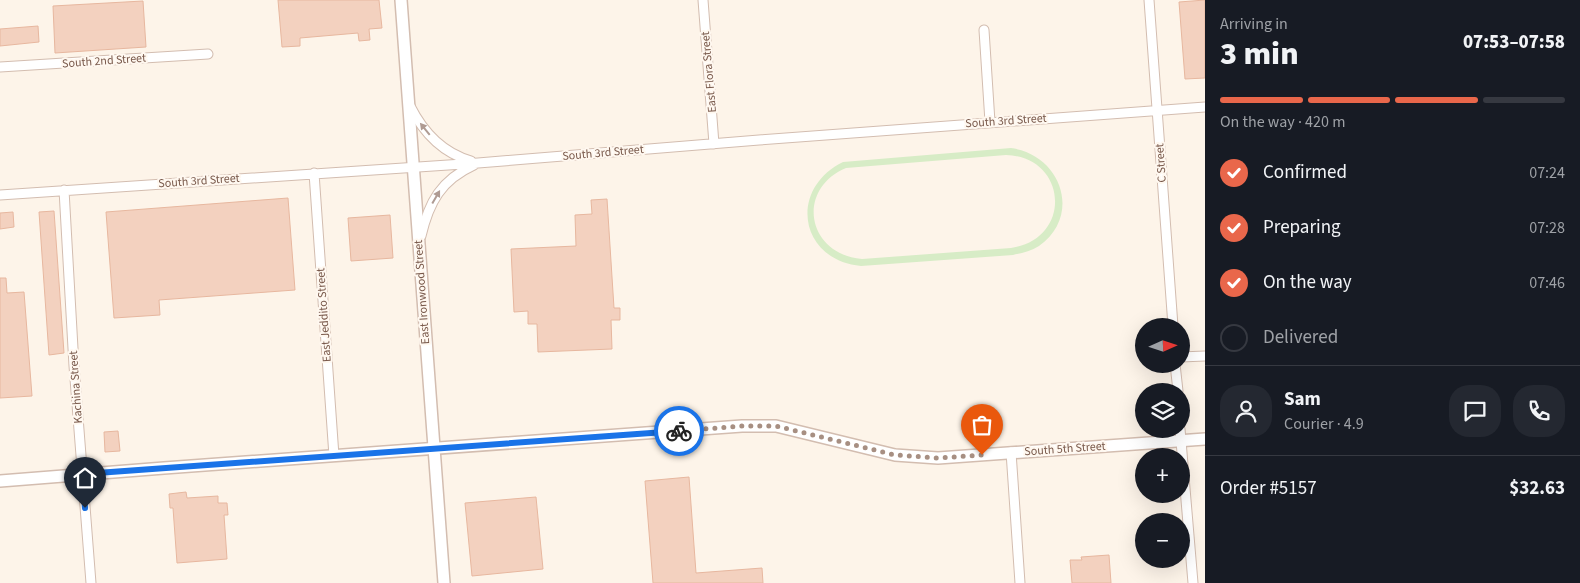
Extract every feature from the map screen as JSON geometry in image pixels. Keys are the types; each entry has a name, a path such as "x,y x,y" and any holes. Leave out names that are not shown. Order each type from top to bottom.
{"street":[{"name":"East Ironwood Street","path":"401,0 444,583"},
{"name":"East Flora Street","path":"703,0 714,144"},
{"name":"C Street","path":"1149,0 1172,318"},
{"path":"984,30 990,122"},
{"name":"South 2nd Street","path":"0,67 208,54"},
{"path":"409,103 424,130 442,146 461,158 478,163"},
{"name":"South 3rd Street","path":"0,195 478,163 990,122 1205,107"},
{"path":"419,242 430,207 442,187 457,174 478,163"},
{"name":"East Jeddito Street","path":"314,173 334,456"},
{"name":"Kachina Street","path":"64,190 91,583"},
{"path":"1190,357 1205,356"},
{"name":"South 5th Street","path":"0,481 742,426 776,426 895,455 938,458 1205,439"},
{"path":"1181,438 1193,583"},
{"path":"1011,452 1020,583"}],"green space":[{"path":"1011,148 1029,153 1043,162 1054,174 1060,188 1062,204 1060,219 1052,233 1039,246 1030,251 1013,255 861,266 840,261 824,251 814,238 808,222 808,205 814,189 825,174 843,162","holes":["1006,155 1027,159 1042,169 1051,183 1055,199 1053,215 1045,230 1031,242 1011,248 862,259 843,255 829,246 819,234 814,220 814,205 820,190 830,178 846,168"]}],"building":[{"path":"278,0 379,0 382,28 369,29 370,40 359,41 358,33 300,38 300,46 282,47"},
{"path":"1205,0 1205,78 1185,79 1179,2"},
{"path":"143,1 146,47 55,53 53,6"},
{"path":"38,26 39,42 0,46 0,29"},
{"path":"288,198 295,290 159,300 160,315 114,318 106,212"},
{"path":"607,199 614,308 620,308 620,320 611,320 612,349 538,352 537,324 528,324 528,311 514,312 511,249 576,246 575,215 592,214 591,200"},
{"path":"54,211 64,353 49,355 39,212"},
{"path":"13,212 14,227 0,229 0,213"},
{"path":"390,215 393,258 351,261 348,218"},
{"path":"0,278 6,278 7,293 24,292 32,396 0,398"},
{"path":"118,431 120,451 105,452 104,432"},
{"path":"689,477 696,573 762,568 763,583 653,583 645,481"},
{"path":"186,492 187,498 218,496 218,503 227,503 228,515 224,515 227,559 177,563 173,508 170,508 169,494"},
{"path":"536,497 543,569 472,576 465,503"},
{"path":"1109,555 1111,583 1072,583 1070,560 1082,560 1081,557"}],"way so far":[{"path":"679,431 742,426 776,426 895,455 938,458 982,455"}],"route":[{"path":"85,508 83,474 679,431"}]}
